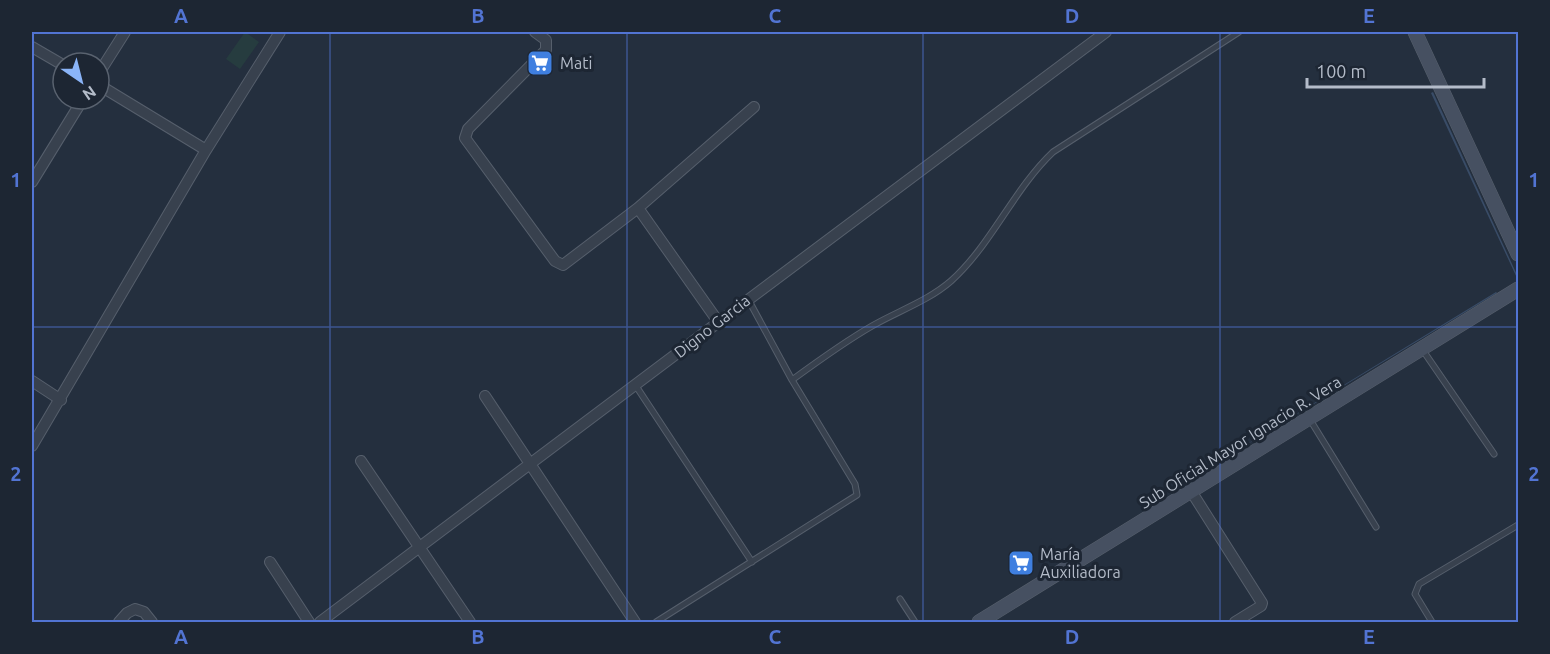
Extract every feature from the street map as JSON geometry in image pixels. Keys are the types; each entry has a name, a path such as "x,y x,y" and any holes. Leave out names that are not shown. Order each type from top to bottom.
{"street":[{"path":"111,53 124,32"},
{"path":"32,446 206,150 280,32"},
{"path":"535,32 546,40 546,50 468,129 465,138 555,261 562,265 638,208 754,107"},
{"name":"Digno Garcia","path":"320,622 636,386 717,320 1106,32"},
{"path":"1415,32 1518,254"},
{"path":"32,47 51,58"},
{"path":"111,92 206,150"},
{"path":"32,182 76,111"},
{"path":"638,208 717,320"},
{"name":"Sub Oficial Mayor Ignacio R. Vera","path":"979,622 1518,289"},
{"path":"32,381 60,400"},
{"path":"485,396 635,622"},
{"path":"361,460 470,622"},
{"path":"1191,491 1262,603 1261,606 1235,622"},
{"path":"270,562 309,622"},
{"path":"119,622 135,609 144,612 152,622"}],"lane":[{"path":"792,380 852,338 926,299 949,282 969,262 1035,169 1053,152 1239,32"},
{"path":"656,622 854,498 858,492 747,298"},
{"path":"1422,348 1494,454"},
{"path":"636,386 752,562"},
{"path":"1309,418 1376,527"},
{"path":"1432,622 1415,594 1419,584 1518,525"},
{"path":"900,599 915,622"}],"green space":[{"path":"245,32 259,42 240,69 226,59"}],"water":[{"path":"1433,92 1518,277 1517,278 1431,93"},
{"path":"1496,292 1497,293 1185,482"}],"place":[{"name":"Mati","path":"540,63"},
{"name":"María Auxiliadora","path":"1021,563"}]}
